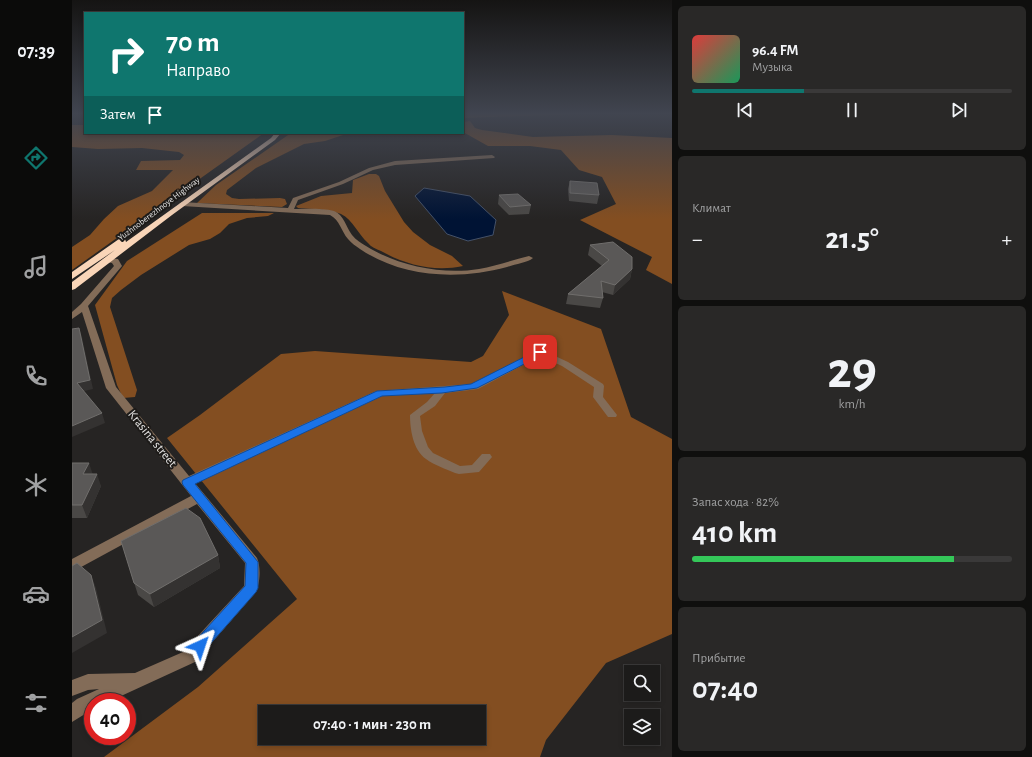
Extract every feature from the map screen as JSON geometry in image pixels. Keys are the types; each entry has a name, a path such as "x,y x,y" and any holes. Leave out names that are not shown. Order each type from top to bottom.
{"highway":[{"name":"Yuzhnoberezhnoye Highway","path":"72,276 104,258 182,204 252,148"},
{"name":"Yuzhnoberezhnoye Highway","path":"72,287 104,258 231,165 258,148"}],"street":[{"path":"290,210 295,199 386,165 395,163 492,158"},
{"path":"182,204 332,213 338,216 352,241 395,263 442,272 460,273 529,258"},
{"path":"72,316 84,306 118,266 115,261 104,258"},
{"name":"Krasina street","path":"72,714 83,705 189,657 251,588 252,562 111,388 84,306"},
{"path":"187,482 380,393 443,390 474,386 540,352 565,364 599,386 598,397 612,415"},
{"path":"442,390 431,404 415,415 416,431 423,448 429,456 459,470 475,469 486,457"},
{"path":"72,566 199,497"},
{"path":"72,688 88,682 139,680"}],"shaded area":[{"path":"89,148 128,148 98,149"},
{"path":"145,148 243,148 72,270 72,247 90,235 118,206 152,191 173,170 136,170 141,161 180,160 184,155 179,152"},
{"path":"269,148 295,148 256,168 227,190 226,194 232,198 239,199 285,199 287,204 282,207 197,203 216,185"},
{"path":"548,148 672,148 672,284 646,270 652,257 580,220 616,204 602,177 579,170 561,150"},
{"path":"369,174 376,174 379,176 385,191 404,222 413,232 430,245 452,256 463,266 452,268 431,268 400,260 371,246 352,223 341,214 325,210 298,208 296,206 321,196 352,193 353,180"},
{"path":"202,213 274,213 268,216 247,218 229,224 220,233 210,239 189,245 141,275 112,298 110,307 137,390 135,397 123,398 117,385 95,305 127,261"},
{"path":"502,291 601,329 631,417 672,439 672,634 606,663 546,740 540,757 104,757 120,745 136,745 136,733 198,687 297,599 167,438 281,354 315,351 471,362 483,356 509,315"}],"water":[{"path":"424,188 470,196 496,220 493,235 468,241 447,234 415,196"}],"building":[{"path":"570,181 597,183 599,195 570,193"},
{"path":"518,194 531,205 510,207 499,195"},
{"path":"613,242 632,257 632,269 615,285 601,281 603,298 568,294 609,260 590,245"},
{"path":"79,328 90,380 77,383 102,413 72,426 72,329"},
{"path":"72,463 89,463 83,474 97,474 82,505 72,505"},
{"path":"186,508 200,518 218,555 150,594 134,583 121,541"},
{"path":"77,563 91,575 102,620 72,637 72,566"}],"route":[{"path":"200,646 251,588 252,562 187,482 380,393 443,390 474,386 540,352"}]}
